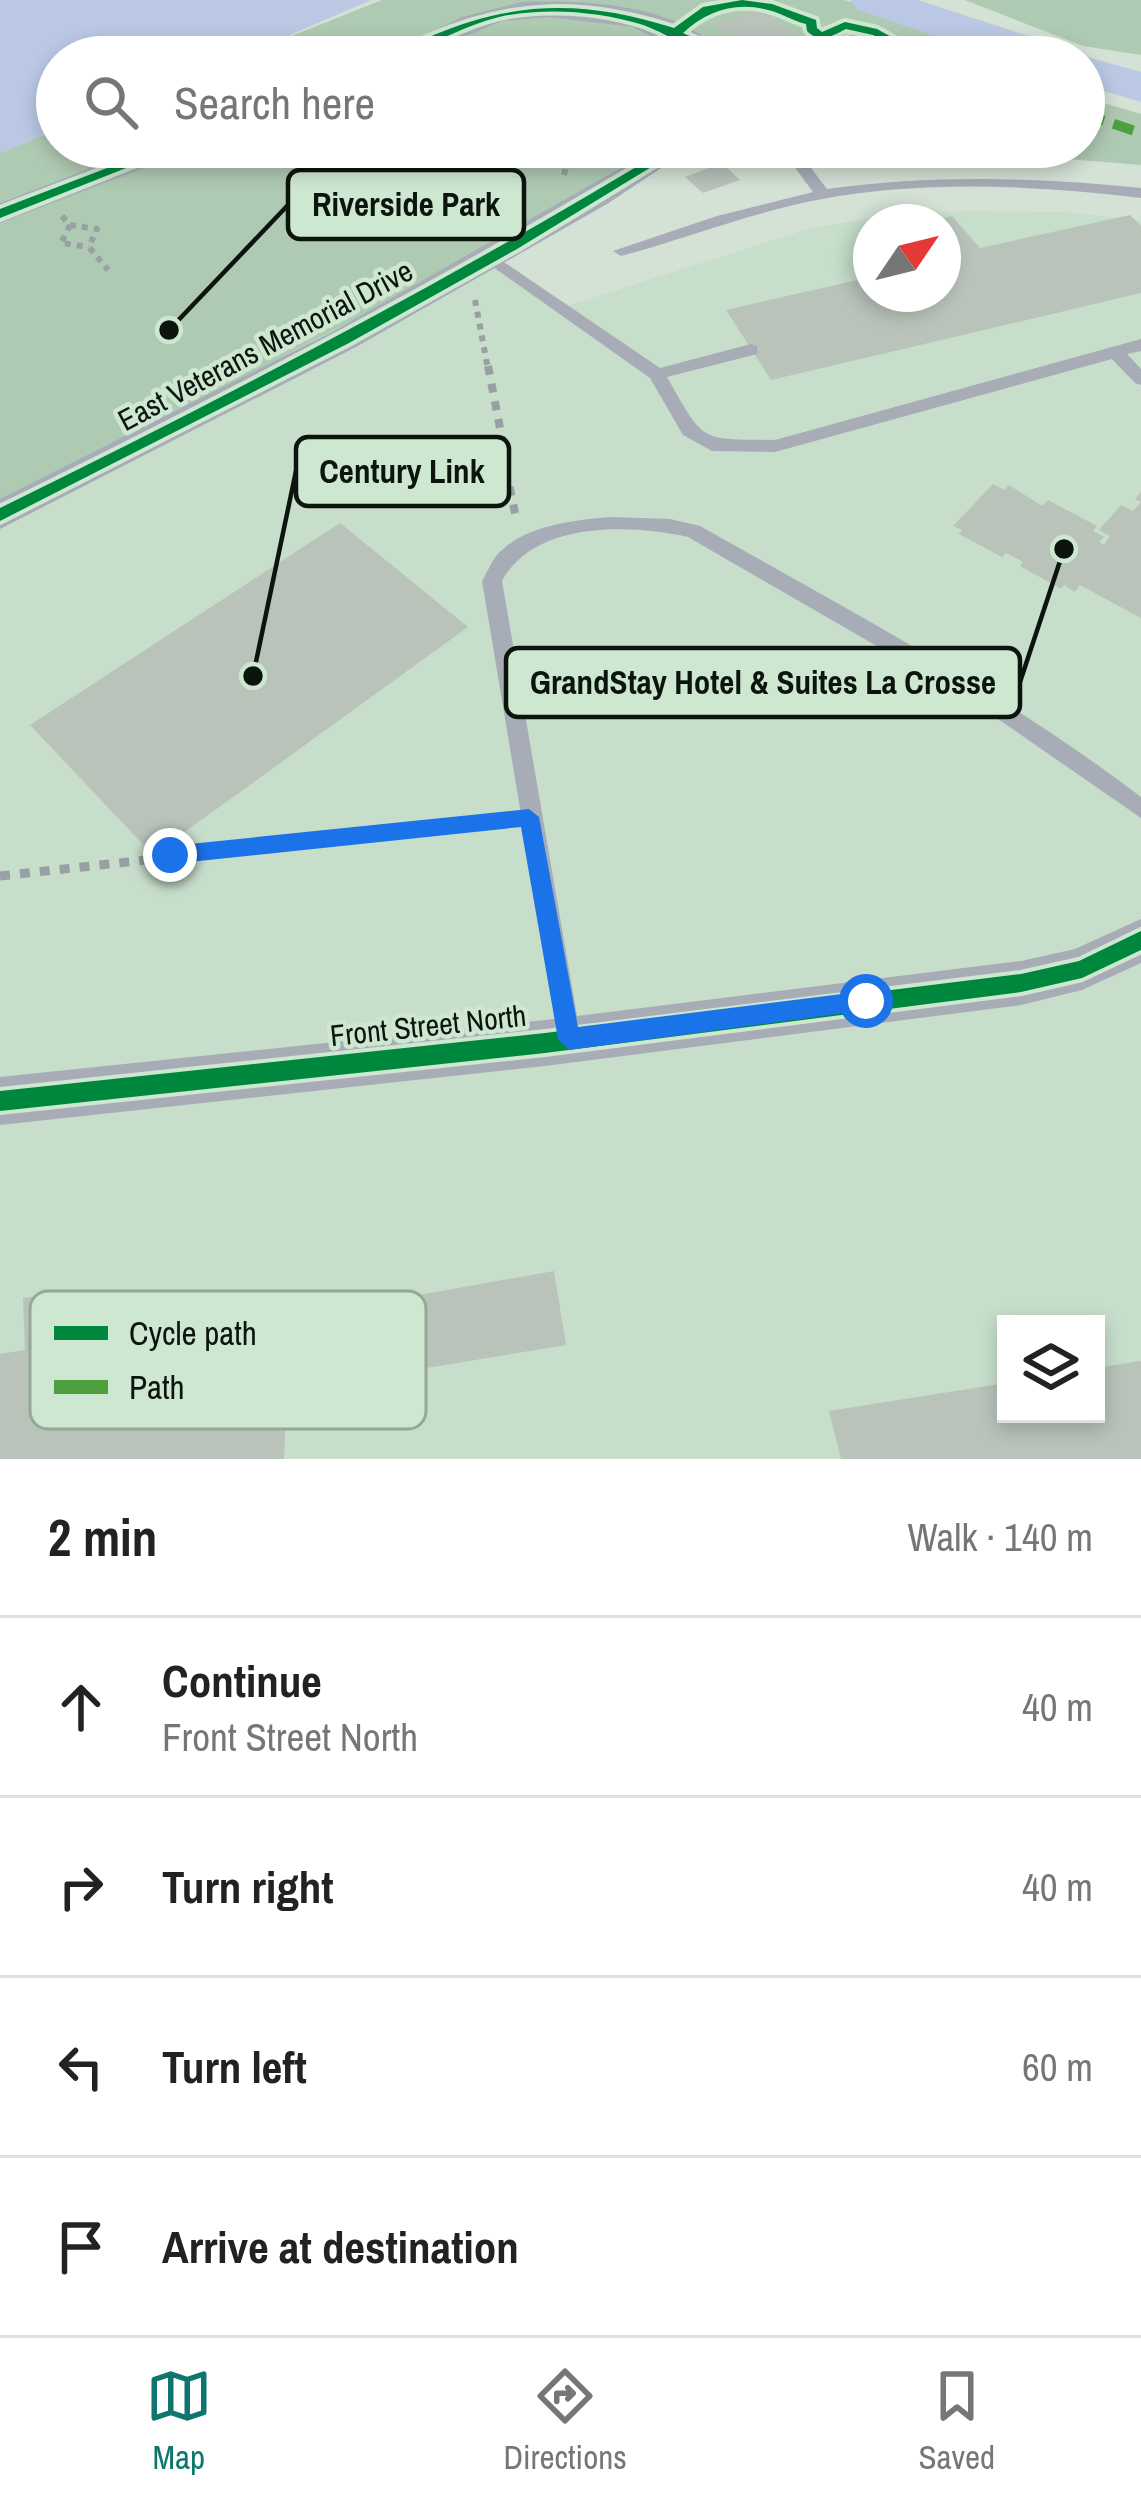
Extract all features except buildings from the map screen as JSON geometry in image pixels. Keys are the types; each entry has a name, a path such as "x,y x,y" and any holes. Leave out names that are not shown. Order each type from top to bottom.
{"street":[{"path":"443,36 483,19 528,9 581,11 682,26 691,36"},
{"path":"0,214 119,168"},
{"name":"East Veterans Memorial Drive","path":"0,514 208,412 492,259 643,168"},
{"name":"Front Street North","path":"0,1101 569,1039 1021,983 1082,969 1141,940"}],"lane":[{"path":"804,168 824,195"},
{"path":"621,251 824,195 870,188 968,185 1141,193"},
{"path":"492,259 657,374 689,431 712,445 742,449 775,446 1141,345"},
{"path":"657,374 751,350"},
{"path":"1115,352 1141,380"},
{"path":"569,1039 492,581 497,561 536,537 590,526 638,524 692,531 998,706 1087,765 1141,809"}],"path":[{"path":"711,0 716,7 725,1 776,8 786,16 812,22 817,35 828,35 845,25 880,36"},
{"path":"554,192 568,168"},
{"path":"61,215 70,225 97,229 89,247"},
{"path":"70,225 61,243 89,247 108,270"},
{"path":"471,295 478,303 504,449 500,468 509,484 516,518"},
{"path":"0,876 529,817"}],"shaded area":[{"path":"382,0 844,0 911,20 945,36 864,36 857,31 842,36 292,36"},
{"path":"965,0 1141,0 1141,55 1105,49 1105,36 1057,36"},
{"path":"1105,103 1141,114 1141,165 1105,162"},
{"path":"36,138 36,168 620,168 422,285 0,502 0,153"},
{"path":"961,211 1064,212 1141,220 1141,1459 0,1459 0,515 492,259 564,307 811,228 853,221 853,312 961,312"}],"water":[{"path":"0,0 371,0 288,36 36,36 36,138 0,153"}],"waterway":[{"path":"873,0 981,36"},
{"path":"1105,76 1141,87"}],"marked path":[{"path":"1105,121 1141,133"}],"cycle path":[{"path":"677,32 707,10 755,4 812,22 811,29 820,35 845,25 884,36"},
{"path":"440,36 498,14 549,9 640,20 680,36"},
{"path":"0,214 119,168"},
{"path":"0,515 344,340 644,168"},
{"path":"0,1101 545,1043 1021,983 1082,969 1141,940"}],"place":[{"name":"Riverside Park","path":"169,330"},
{"name":"GrandStay Hotel & Suites La Crosse","path":"1064,549"},
{"name":"Century Link","path":"253,676"}],"route":[{"path":"170,855 529,817 569,1039 866,1001"}]}
